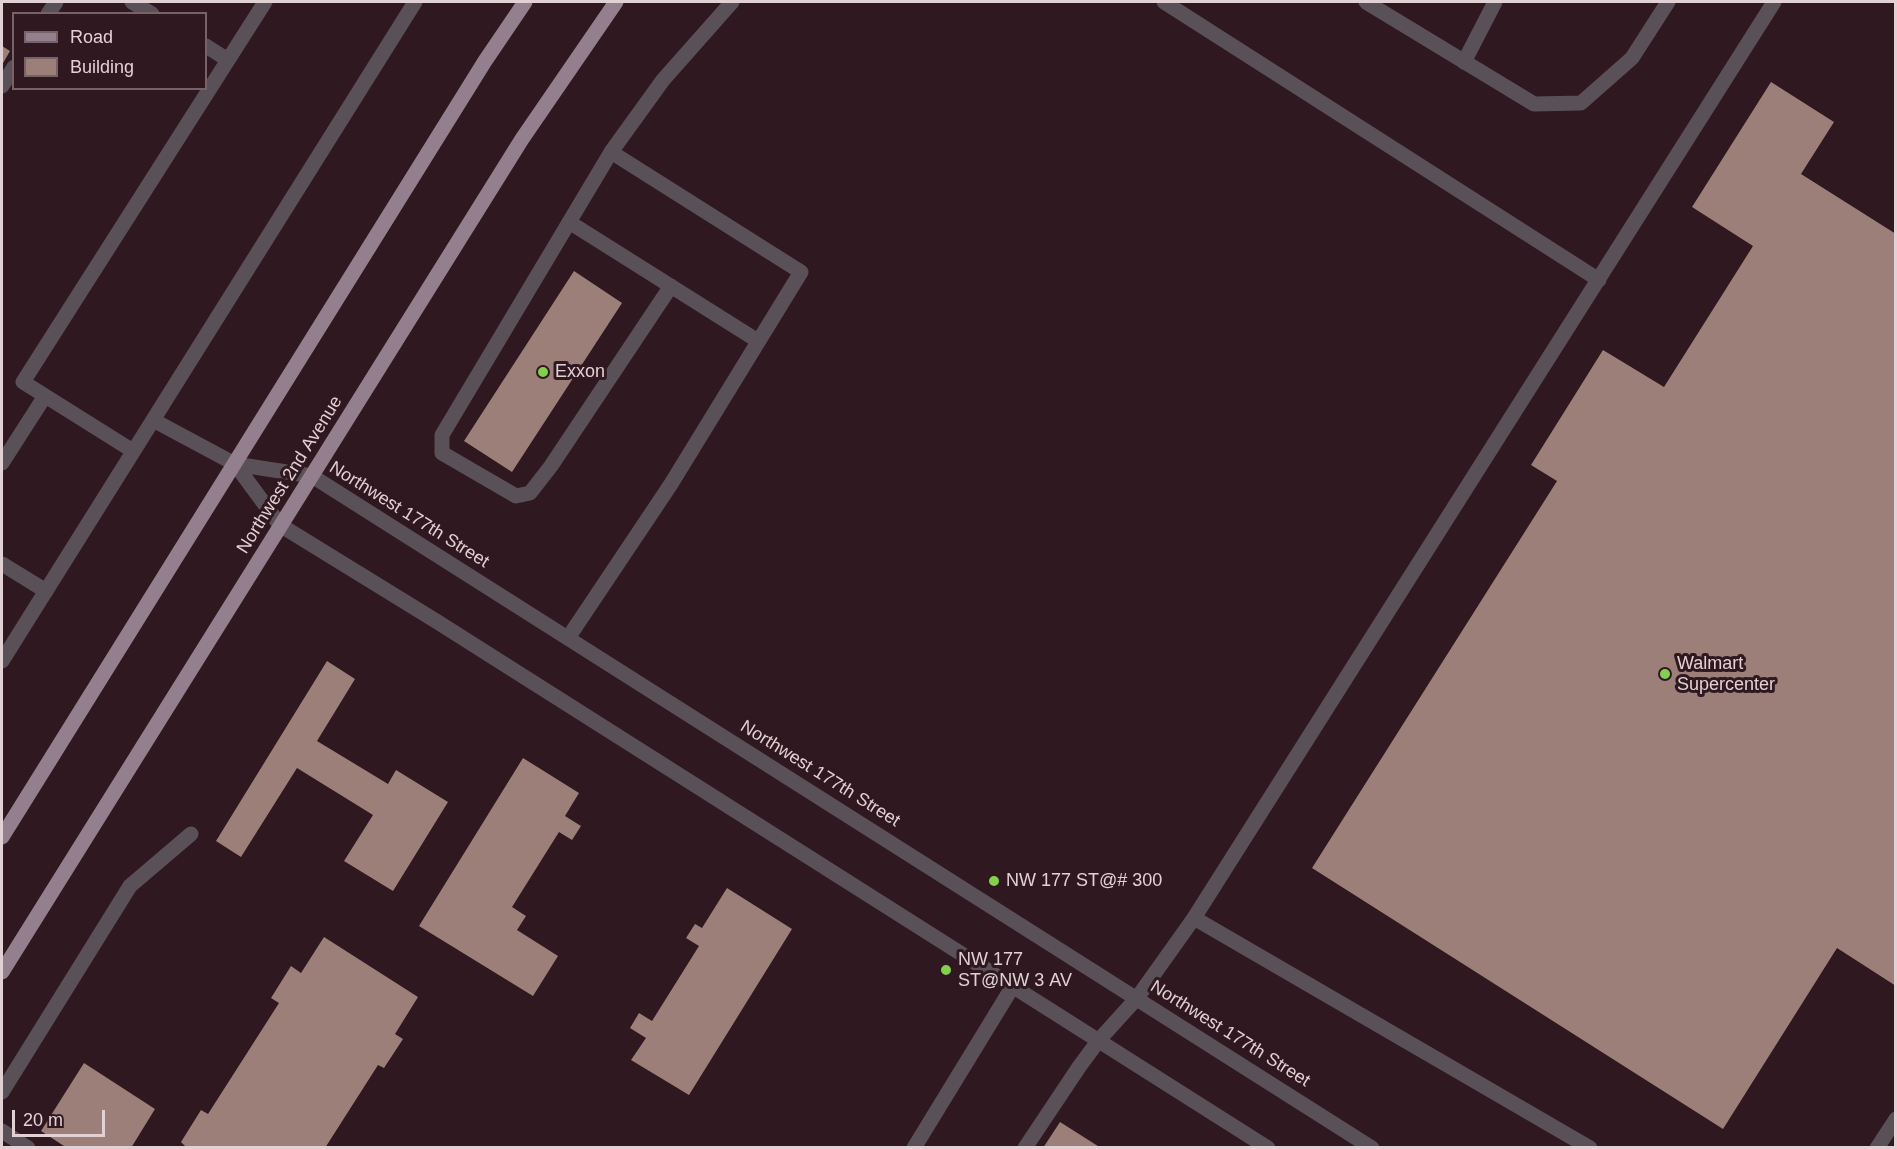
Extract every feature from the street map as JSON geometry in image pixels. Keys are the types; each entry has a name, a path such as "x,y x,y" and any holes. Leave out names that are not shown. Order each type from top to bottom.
{"main road":[{"path":"2,837 485,61 525,2"},
{"name":"Northwest 2nd Avenue","path":"2,972 522,138 561,78 616,2"}],"street":[{"path":"132,2 149,12"},
{"path":"133,451 22,382 265,2"},
{"path":"2,661 415,2"},
{"path":"671,286 551,466 530,493 516,496 442,453 442,435 611,152 663,80 732,2"},
{"path":"1164,2 1599,279"},
{"path":"1366,2 1534,104 1581,103 1632,58 1668,2"},
{"path":"1464,62 1495,2"},
{"path":"1025,1148 1053,1103 1099,1040 1137,998 1194,918 1774,2"},
{"path":"207,47 228,60"},
{"path":"2,86 12,71"},
{"path":"568,638 671,484 801,272 611,152"},
{"path":"568,222 758,341"},
{"path":"2,463 45,396"},
{"name":"Northwest 177th Street","path":"153,420 235,464 312,476 1372,1148"},
{"name":"Northwest 177th Street","path":"235,464 280,525 446,627 1268,1148"},
{"path":"2,564 46,591"},
{"path":"2,1092 130,886 191,834"},
{"path":"1194,918 1590,1148"},
{"path":"914,1148 1013,986"},
{"path":"1877,1148 1896,1119"},
{"path":"2,1131 28,1148"}],"building":[{"path":"2,46 10,51 2,65"},
{"name":"Walmart Supercenter","path":"1771,82 1834,122 1801,174 1896,234 1896,986 1837,948 1723,1129 1312,868 1557,481 1531,465 1603,350 1664,387 1753,246 1692,207"},
{"name":"Exxon","path":"574,271 622,303 512,472 464,441"},
{"path":"327,661 355,679 317,741 388,784 396,770 448,802 393,891 344,861 373,815 297,768 241,857 216,841"},
{"path":"523,758 579,793 565,816 581,826 572,840 559,832 512,907 526,916 517,930 558,956 533,996 419,926"},
{"path":"727,888 792,929 689,1095 631,1060 646,1038 630,1028 639,1013 652,1021 699,946 686,938 695,924 702,928"},
{"path":"324,937 418,997 395,1034 403,1039 384,1068 378,1065 325,1148 187,1148 181,1142 201,1110 208,1114 279,1003 271,998 291,966 301,973"},
{"path":"84,1063 155,1109 131,1148 67,1148 41,1131"},
{"path":"1060,1122 1101,1148 1043,1148"}],"place":[{"name":"Exxon","path":"543,372"},
{"name":"Walmart Supercenter","path":"1665,674"},
{"name":"NW 177 ST@# 300","path":"994,881"},
{"name":"NW 177 ST@NW 3 AV","path":"946,970"}]}
